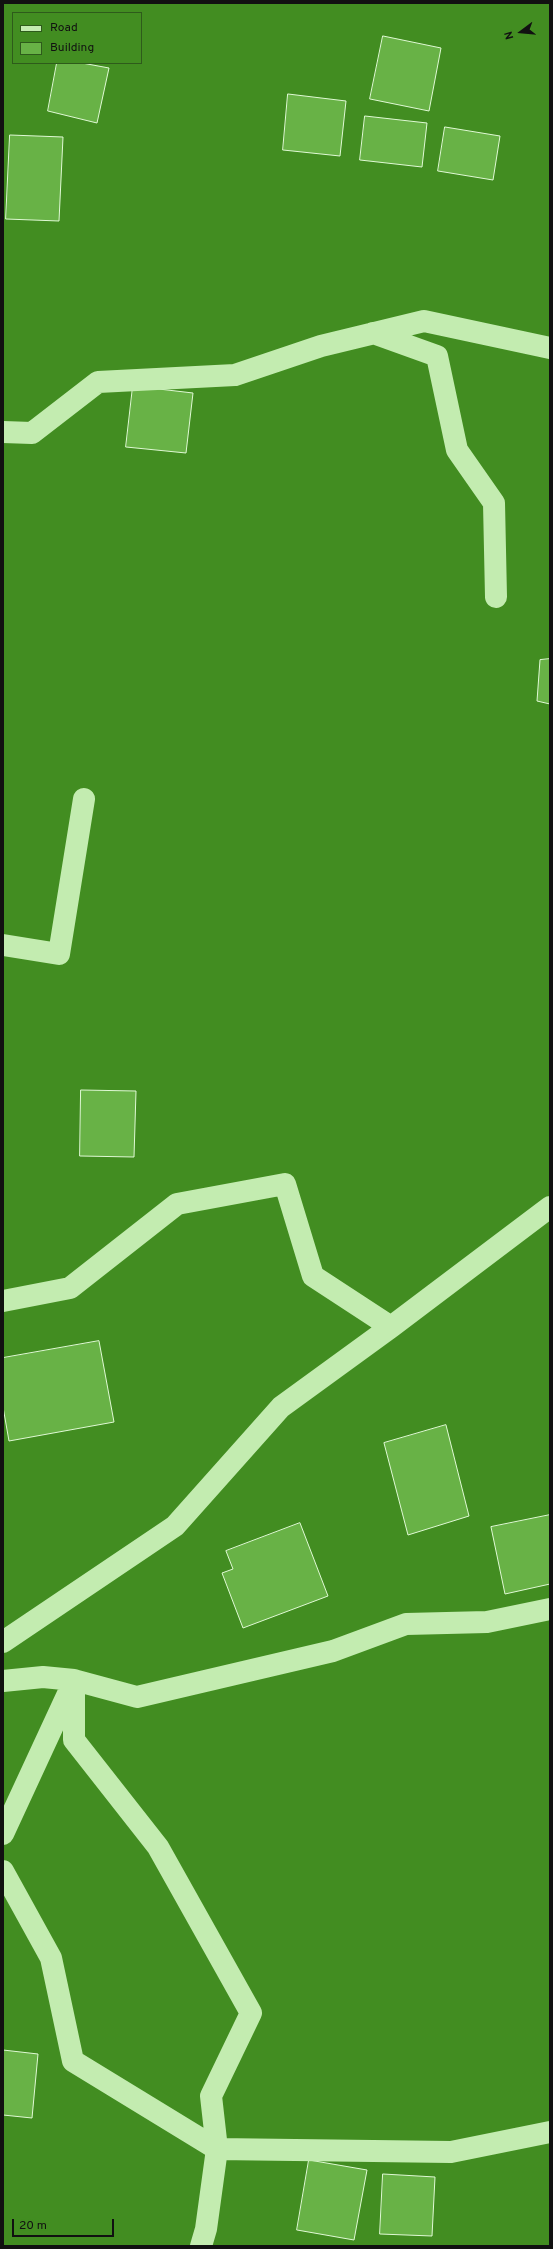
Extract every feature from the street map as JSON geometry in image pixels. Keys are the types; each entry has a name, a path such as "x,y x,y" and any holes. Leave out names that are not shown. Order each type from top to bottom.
{"street":[{"path":"3,432 32,433 98,382 235,375 321,346 424,321 550,348"},
{"path":"373,333 437,356 457,450 494,502 496,597"},
{"path":"3,945 59,954 84,799"},
{"path":"3,1301 70,1288 177,1204 285,1184 313,1276 391,1327"},
{"path":"3,1642 175,1526 281,1407 391,1327 550,1207"},
{"path":"3,1681 43,1677 74,1680 137,1697 333,1651 406,1624 487,1622 550,1609"},
{"path":"3,1834 74,1680"},
{"path":"74,1680 74,1740 158,1847 251,2013 211,2096 217,2149 206,2229 201,2246"},
{"path":"3,1871 51,1958 73,2061 217,2149 451,2152 550,2132"}],"building":[{"path":"383,36 441,48 429,111 370,99"},
{"path":"57,64 87,64 109,68 97,123 48,111"},
{"path":"288,94 346,101 340,156 283,150"},
{"path":"365,116 427,123 422,167 360,160"},
{"path":"445,127 500,136 493,180 438,171"},
{"path":"10,135 63,137 59,221 6,219"},
{"path":"133,386 193,393 186,453 126,447"},
{"path":"550,659 550,704 537,701 540,660"},
{"path":"81,1090 136,1091 134,1157 80,1156"},
{"path":"99,1341 114,1422 9,1441 3,1407 3,1358"},
{"path":"446,1425 469,1516 408,1535 384,1443"},
{"path":"550,1515 550,1584 505,1594 491,1527"},
{"path":"300,1523 328,1596 243,1628 222,1573 233,1569 226,1551"},
{"path":"3,2050 38,2054 32,2118 3,2115"},
{"path":"309,2160 367,2170 354,2240 297,2230"},
{"path":"383,2174 435,2177 432,2236 380,2234"}]}
